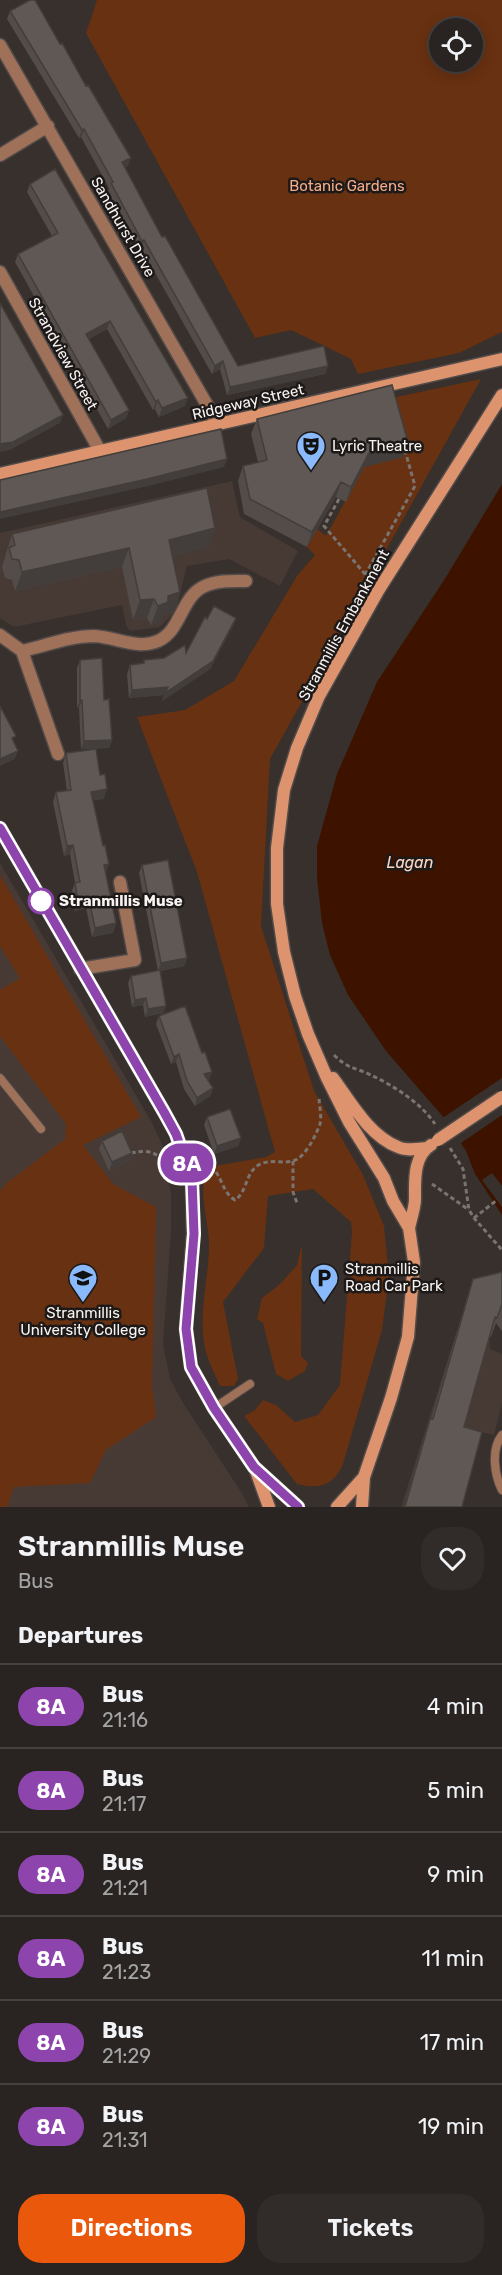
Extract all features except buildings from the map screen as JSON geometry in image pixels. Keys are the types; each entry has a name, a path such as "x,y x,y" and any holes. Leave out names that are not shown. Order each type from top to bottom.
{"street":[{"name":"Sandhurst Drive","path":"0,45 218,424"},
{"path":"0,155 48,126"},
{"name":"Strandview Street","path":"0,272 100,451"},
{"name":"Ridgeway Street","path":"0,474 502,359"},
{"name":"Stranmillis Embankment","path":"409,1228 393,1202 384,1179 349,1122 308,1034 295,996 284,952 277,904 277,848 284,790 297,748 319,696 378,591 502,395"},
{"path":"22,651 93,636 113,638 132,644 159,640 172,630 197,591 206,585 246,581"},
{"path":"0,635 22,651 58,754"},
{"path":"0,828 176,1134 188,1167 194,1204 186,1329 191,1367 214,1408 254,1467 269,1507"},
{"path":"80,969 135,960 120,882"},
{"name":"Stranmillis Embankment","path":"323,1066 370,1127 386,1141 406,1149 426,1148 416,1170 415,1200 409,1228 414,1262 408,1337 391,1398 364,1477 362,1507"},
{"path":"426,1148 502,1097"},
{"path":"254,1467 298,1507"},
{"name":"Stranmillis Embankment","path":"336,1507 364,1477"}],"lane":[{"path":"0,1078 42,1129"},
{"path":"214,1408 250,1383"},
{"path":"502,1435 495,1452 495,1466 502,1490"}],"path":[{"path":"339,498 324,526 365,575 415,486 403,446"},
{"path":"331,1051 345,1066 361,1070 387,1083 428,1113 441,1138 463,1169 469,1210"},
{"path":"131,1153 142,1151 157,1153 170,1165 213,1168 226,1192 235,1200 243,1191 252,1171 260,1164 270,1161 293,1161 303,1155 320,1122 319,1093"},
{"path":"293,1161 293,1192 297,1203"},
{"path":"432,1184 469,1210 502,1250"},
{"path":"475,1216 497,1200"}],"shaded area":[{"path":"232,481 240,517 298,551 280,586 229,559 187,566 176,611 160,627 130,631 126,625 122,605 14,627 0,618 0,533"},
{"name":"Stranmillis University College","path":"0,863 151,1121 168,1157 162,1161 171,1192 171,1232 163,1344 170,1379 249,1507 0,1507"},
{"path":"457,1330 489,1337 490,1349 502,1354 502,1403 494,1435 481,1432 461,1507 401,1507"}],"green space":[{"name":"Botanic Gardens","path":"97,0 502,0 502,332 459,353 358,374 351,359 291,330 255,338 86,33"},
{"path":"481,379 270,759 261,926 314,1091 363,1175 384,1226 389,1277 382,1330 343,1464 331,1481 319,1486 305,1486 297,1484 244,1416 255,1410 263,1400 276,1405 295,1422 318,1415 340,1385 351,1222 313,1189 268,1196 264,1248 223,1302 238,1379 234,1386 220,1386 210,1365 203,1330 209,1244 203,1194 205,1175 209,1167 266,1157 275,1152 197,872 137,717 185,710 234,681 297,576 315,555 307,547 317,529 326,536 364,467 402,457 387,399"},
{"name":"Stranmillis University College","path":"0,875 141,1117 83,1145 113,1184 156,1207 152,1386 156,1417 106,1450 90,1483 14,1487 7,1507 0,1507 0,1191 8,1182 65,1139 66,1124 0,1036 0,990 20,978 0,946"},
{"path":"302,1244 301,1356 308,1363 305,1371 288,1381 276,1374 263,1323 257,1319 262,1298 279,1285 297,1265"}],"water":[{"name":"Lagan","path":"502,484 502,1215 475,1174 466,1151 445,1119 386,1051 348,995 330,955 322,923 317,878 317,846 337,774 377,682 446,577"}],"pier":[{"path":"502,1078 502,1115 458,1145 441,1119"},
{"path":"492,1173 502,1186 502,1207 482,1180"}],"bus line":[{"name":"8A","path":"0,828 164,1112 186,1158 192,1180 194,1204 194,1234 186,1329 191,1367 214,1408 254,1467 298,1507"}],"place":[{"name":"Lyric Theatre","path":"311,472"},
{"name":"Stranmillis Muse","path":"41,901"},
{"name":"Stranmillis University College","path":"83,1304"},
{"name":"Stranmillis Road Car Park","path":"324,1304"}]}
